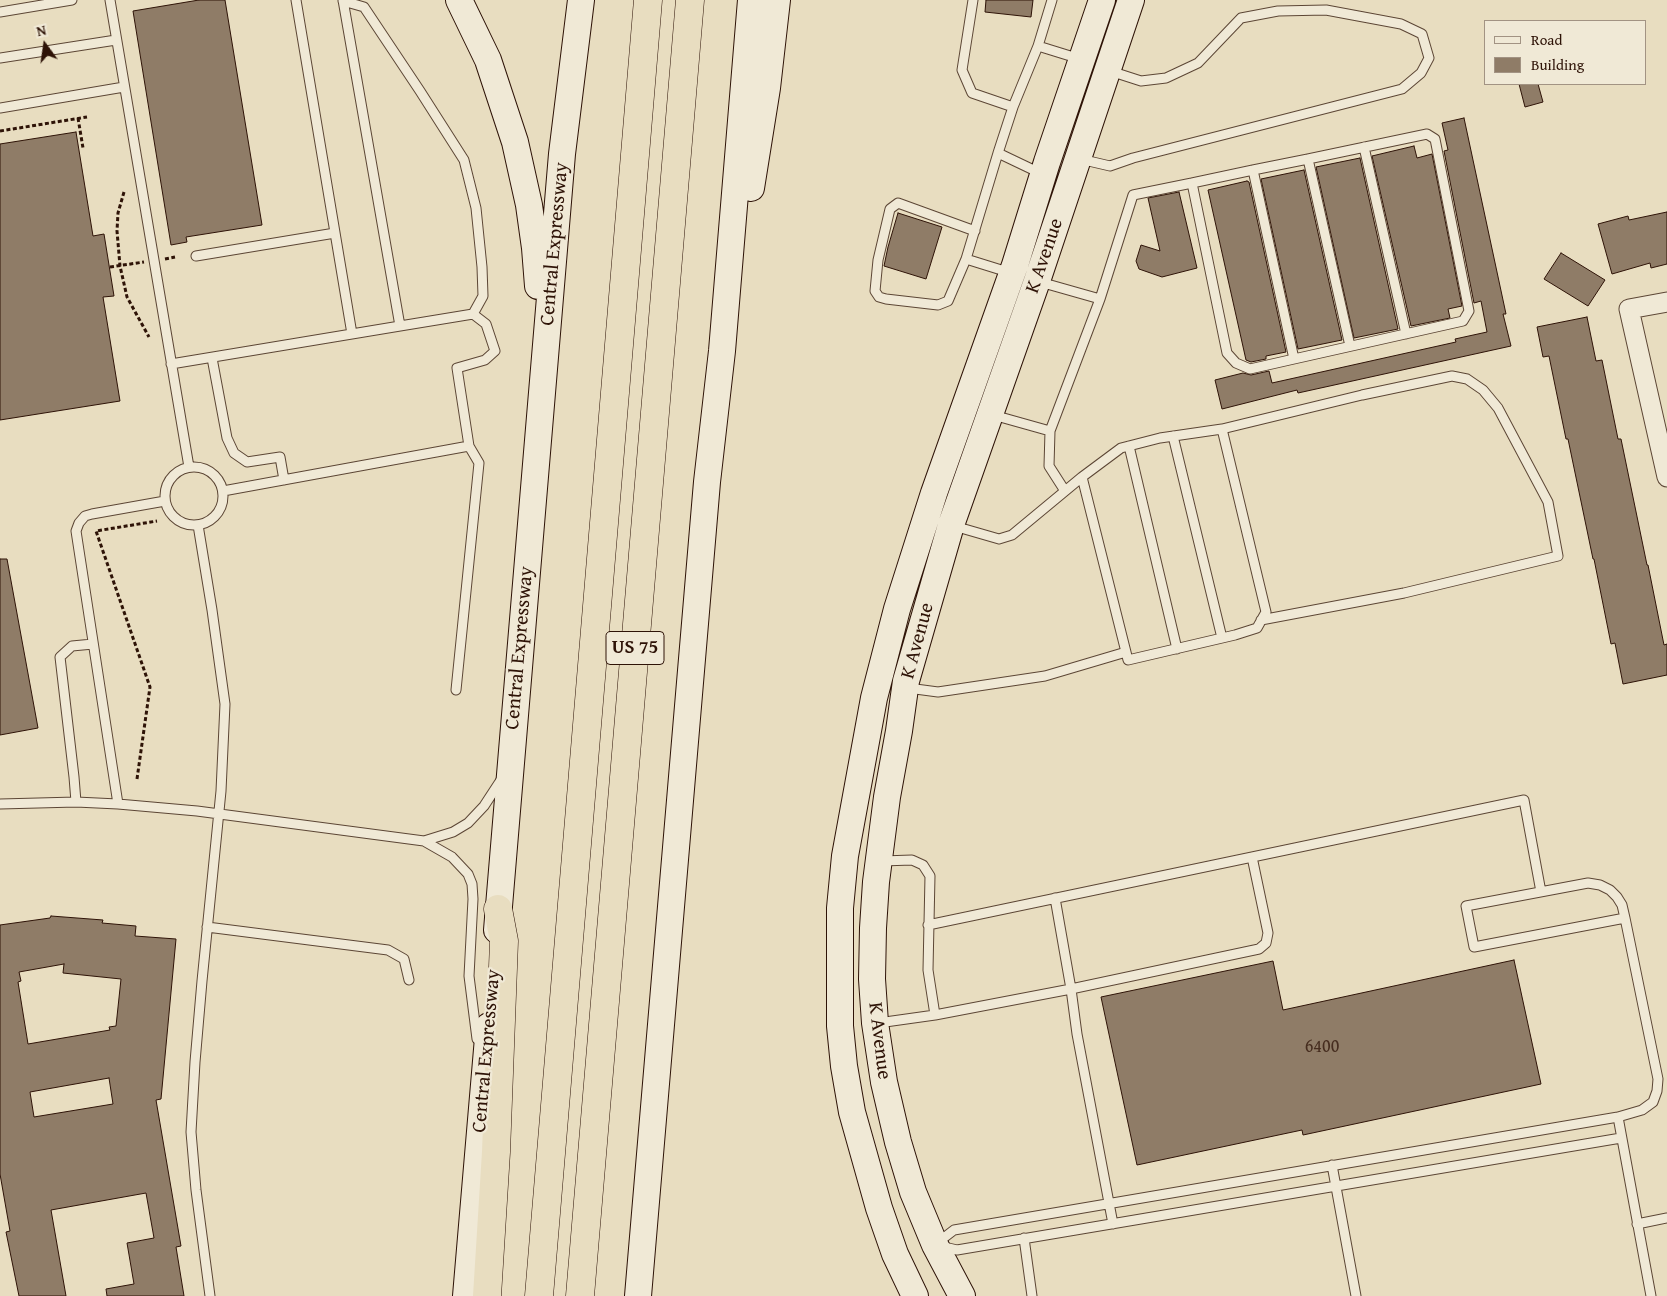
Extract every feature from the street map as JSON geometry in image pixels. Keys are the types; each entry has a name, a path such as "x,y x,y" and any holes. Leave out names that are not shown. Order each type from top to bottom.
{"highway":[{"name":"US 75","path":"539,1296 648,0"},
{"name":"US 75","path":"580,1296 690,0"},
{"path":"487,1296 496,1152 504,940 498,909"}],"main road":[{"path":"459,0 496,80 520,163 534,242 544,368"},
{"name":"Central Expressway","path":"466,1296 562,154 581,0"},
{"path":"638,1296 706,482 719,369 751,0"},
{"path":"719,369 762,121 777,0"},
{"name":"K Avenue","path":"915,1296 895,1254 879,1208 852,1112 844,1066 840,1026 840,908 845,856 874,698 896,609 934,493 1012,273 1043,174 1102,0"},
{"name":"K Avenue","path":"962,1296 935,1245 913,1192 898,1142 884,1082 875,1023 872,979 873,928 887,797 905,687 951,525 1037,281 1131,0"},
{"path":"1082,59 1108,70"},
{"path":"1012,273 1037,281"},
{"path":"840,1026 875,1023"},
{"path":"895,1254 935,1245"}],"street":[{"path":"1667,302 1629,310 1667,477"}],"lane":[{"path":"0,12 72,0"},
{"path":"110,0 189,467"},
{"path":"296,0 352,334"},
{"path":"400,326 343,0 364,7 464,160 476,208 482,267 483,296 474,314"},
{"path":"973,0 962,70 972,93 1013,107"},
{"path":"975,231 898,203 890,209 878,260 875,291 879,297 886,299 938,305 948,301 966,259 975,231 998,153 1013,107 1038,46 1052,0"},
{"path":"1078,158 1110,166 1133,158 1402,89 1421,73 1429,58 1422,34 1401,24 1326,10 1278,12 1241,18 1198,62 1166,78 1141,81 1108,70"},
{"path":"0,58 116,40"},
{"path":"1038,46 1082,59"},
{"path":"0,108 124,87"},
{"path":"1065,491 1049,466 1050,431 1100,299 1134,196 1192,183 1253,170 1427,134 1435,139 1469,311 1464,321 1250,369 1236,364 1228,353 1192,183"},
{"path":"1364,147 1406,334"},
{"path":"998,153 1043,174"},
{"path":"1308,159 1350,346"},
{"path":"1253,170 1294,359"},
{"path":"196,256 335,233"},
{"path":"966,259 1012,273"},
{"path":"1037,281 1100,299"},
{"path":"171,364 474,314 486,324 495,351 485,360 457,368 469,446 479,463 456,690"},
{"path":"212,358 227,438 234,453 247,462 280,457 284,480"},
{"path":"951,525 999,540 1012,535 1082,477 1121,448 1173,436 1222,429 1362,395 1452,376 1467,380 1483,390 1498,408 1548,502 1558,556 1404,593 1261,620"},
{"path":"990,414 1050,431"},
{"path":"1082,477 1128,660 1257,628 1266,612 1222,429"},
{"path":"1173,436 1222,638"},
{"path":"223,491 469,446"},
{"path":"1129,446 1177,649"},
{"path":"189,467 196,467 211,472 223,491 223,499 217,513 205,523 198,525 182,523 176,519 170,513 165,501 165,492 170,479 175,474 189,467"},
{"path":"118,804 76,531 79,523 85,516 165,501"},
{"path":"198,525 225,704 221,792 194,1062 191,1132 196,1190 210,1296"},
{"path":"76,802 60,657 72,646 93,644"},
{"path":"905,687 938,692 1045,676 1126,652"},
{"path":"424,841 453,832 468,823 488,801 510,767"},
{"path":"928,925 1524,800 1541,892"},
{"path":"0,804 76,802 118,804 219,814 424,841 452,857 468,874 472,884 469,976 483,1089"},
{"path":"875,1023 935,1015 1071,989 1259,949 1266,943 1268,933 1252,857"},
{"path":"879,860 912,860 923,865 930,876 928,970 935,1015"},
{"path":"935,1245 954,1230 1618,1117 1642,1110 1653,1102 1657,1091 1658,1079 1625,918 1617,896 1600,885 1588,883 1466,906 1474,947 1625,918"},
{"path":"1055,898 1113,1224"},
{"path":"207,927 388,950 404,958 409,980"},
{"path":"1618,1117 1651,1296"},
{"path":"935,1245 957,1250 1622,1138"},
{"path":"1332,1166 1356,1296"},
{"path":"1637,1224 1667,1218"},
{"path":"1024,1238 1032,1296"}],"path":[{"path":"0,132 87,117"},
{"path":"78,118 83,148"},
{"path":"124,192 118,213 116,231 127,297 149,337"},
{"path":"110,267 122,266"},
{"path":"137,779 150,687 96,531 156,521"}],"building":[{"path":"199,0 225,0 262,225 186,237 187,242 171,245 133,11"},
{"path":"986,0 1033,0 1031,17 985,12"},
{"path":"1519,85 1538,85 1543,102 1525,107"},
{"path":"1464,118 1506,314 1503,314 1511,346 1298,393 1297,390 1222,409 1215,380 1243,373 1251,375 1269,371 1272,383 1456,342 1455,339 1487,332 1481,301 1474,303 1444,151 1448,150 1442,123"},
{"path":"76,132 93,236 104,234 114,296 103,297 120,401 0,420 0,144"},
{"path":"1414,146 1417,158 1432,154 1462,306 1448,309 1450,318 1411,326 1372,156"},
{"path":"1360,158 1398,329 1354,338 1316,167"},
{"path":"1304,170 1342,340 1298,349 1261,179"},
{"path":"1249,182 1286,352 1266,356 1266,359 1251,362 1246,360 1208,190"},
{"path":"1179,192 1197,268 1162,277 1139,269 1136,261 1141,245 1160,251 1148,198"},
{"path":"1667,212 1667,264 1651,268 1650,263 1612,274 1598,224 1628,216 1629,220"},
{"path":"898,213 942,227 926,279 884,266"},
{"path":"1561,253 1605,280 1588,306 1544,279"},
{"path":"1587,317 1596,361 1602,360 1618,439 1621,439 1664,645 1667,644 1667,675 1623,684 1615,643 1611,644 1549,356 1543,357 1537,327"},
{"path":"0,559 7,559 38,728 0,735"},
{"path":"51,916 103,920 102,923 136,926 135,936 176,939 161,1099 156,1100 181,1246 176,1247 184,1296 107,1296 106,1289 134,1284 127,1243 154,1238 146,1193 51,1210 66,1296 19,1296 6,1232 10,1231 0,1174 0,925 50,918","holes":["64,964 63,973 121,979 116,1026 109,1027 110,1030 28,1044 18,982 21,981 19,972","109,1078 113,1104 34,1117 30,1092"]},
{"path":"1514,960 1541,1084 1303,1135 1302,1130 1137,1165 1101,997 1273,961 1283,1010"}]}
